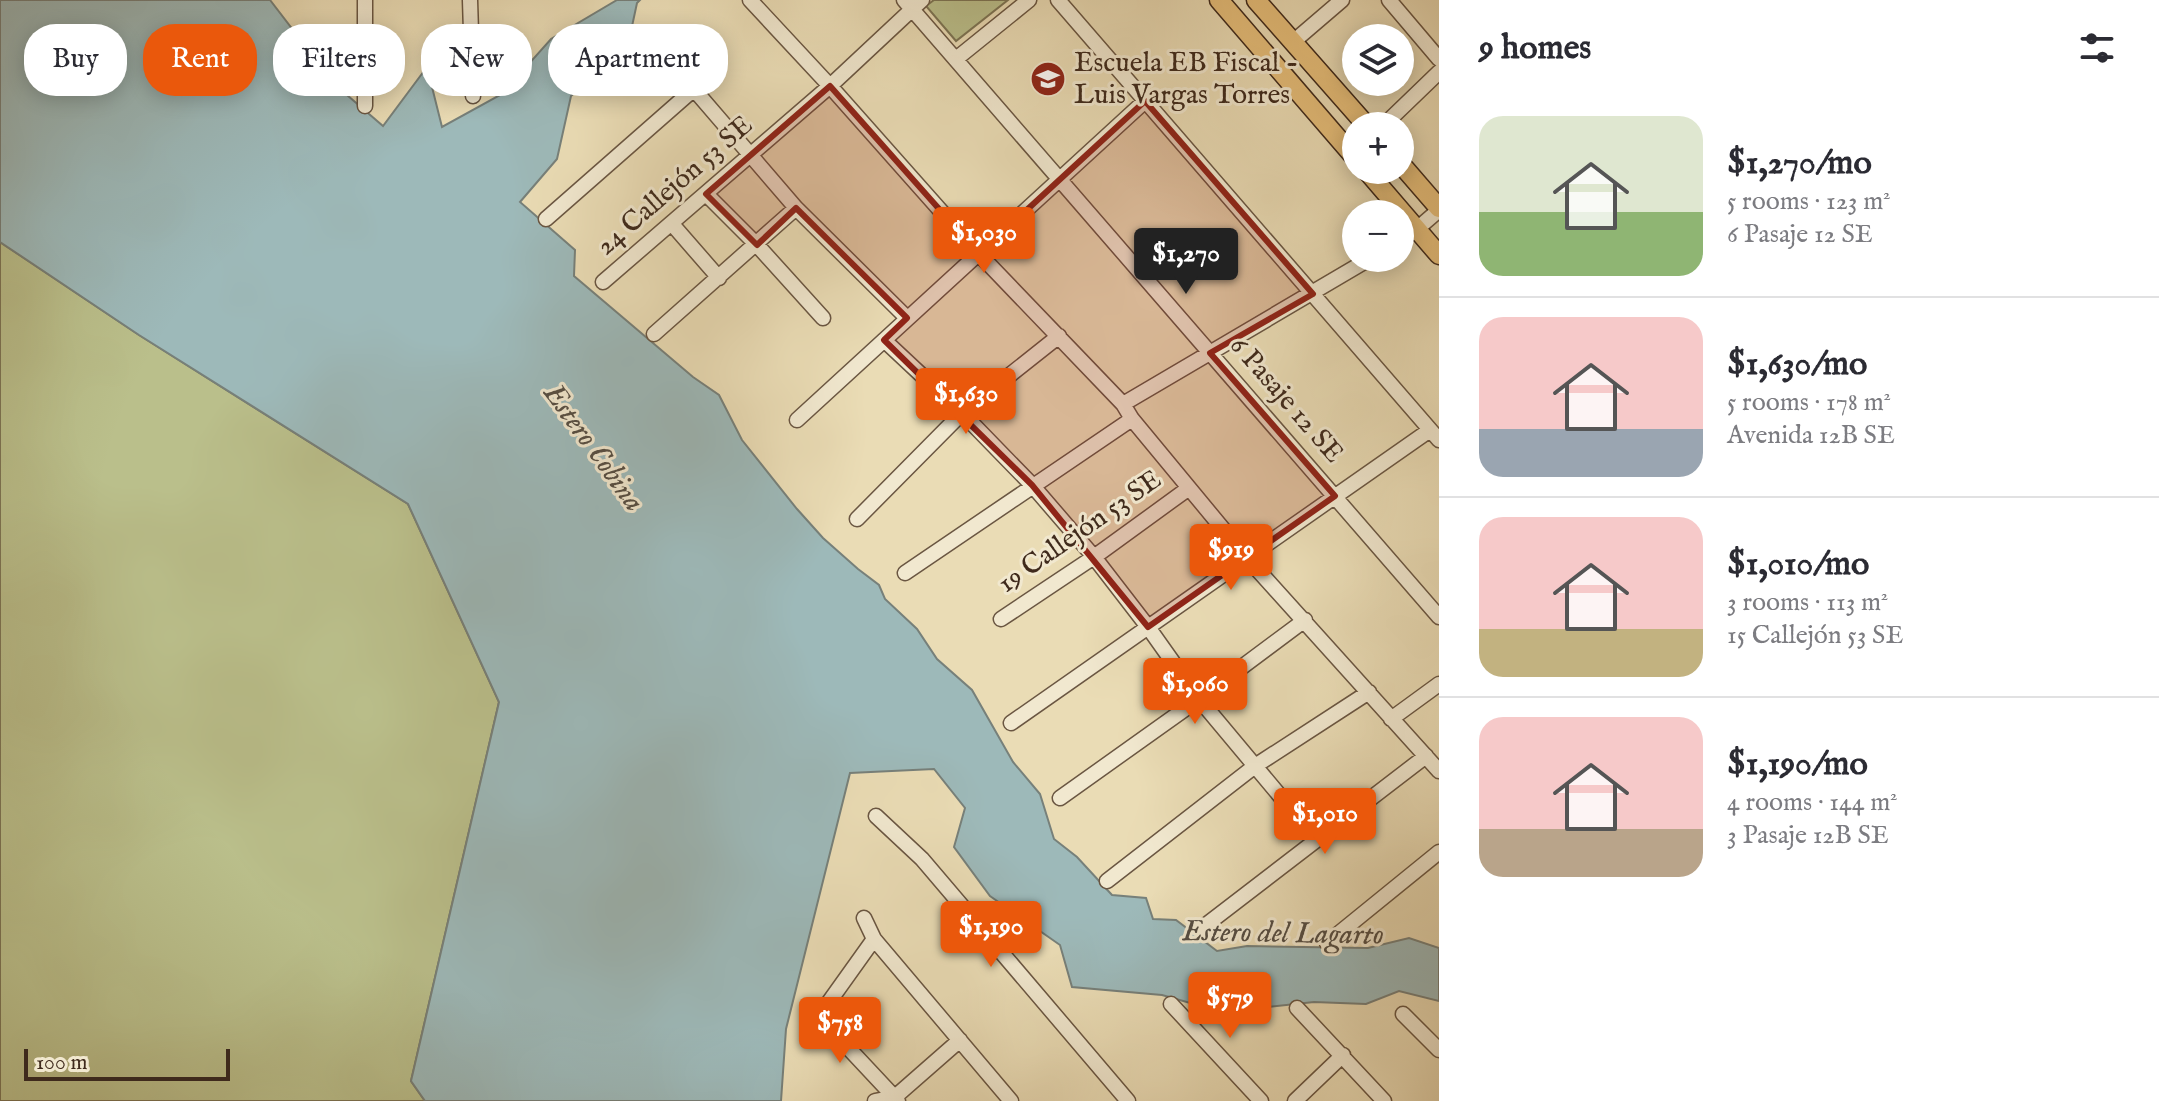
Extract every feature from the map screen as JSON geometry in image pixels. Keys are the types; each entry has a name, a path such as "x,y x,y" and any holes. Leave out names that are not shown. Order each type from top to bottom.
{"main road":[{"path":"1219,0 1342,143"},
{"path":"1256,0 1355,112"},
{"path":"1414,180 1439,209"},
{"path":"1378,184 1439,255"}],"street":[{"path":"365,0 365,106"},
{"path":"470,0 471,24"},
{"path":"750,0 979,254 1123,404 1247,558 1439,771"},
{"path":"956,59 1029,0"},
{"path":"1011,723 1335,496 1434,435 1058,0"},
{"path":"1293,42 1342,0"},
{"path":"1389,0 1436,50"},
{"name":"24 Callejón 53 SE","path":"603,282 830,86 913,3"},
{"name":"6 Pasaje 12 SE","path":"913,3 956,59 1439,617"},
{"path":"1398,112 1439,72"},
{"path":"546,219 686,96"},
{"path":"700,96 796,208 907,318"},
{"path":"797,420 1145,101"},
{"path":"706,194 823,318"},
{"path":"654,334 796,208"},
{"path":"1414,231 1439,209"},
{"path":"672,224 719,278"},
{"path":"1123,404 1348,272"},
{"path":"857,519 962,413 1059,336"},
{"path":"884,340 962,413 1032,485 1094,557 1199,699 1316,839"},
{"path":"905,573 1132,419"},
{"name":"19 Callejón 53 SE","path":"1001,619 1189,488"},
{"path":"1060,798 1305,620"},
{"path":"1391,719 1439,684"},
{"path":"1107,881 1255,766 1369,692"},
{"path":"1202,928 1426,756"},
{"path":"876,816 922,859 1128,1101"},
{"path":"1327,943 1439,852"},
{"path":"864,918 874,939 1011,1101"},
{"path":"874,939 815,1011 896,1099"},
{"path":"1171,1004 1261,1101"},
{"path":"1297,1008 1384,1101"},
{"path":"1403,1014 1439,1050"},
{"path":"875,1101 896,1099 960,1040"},
{"path":"1295,1101 1343,1055"}],"highlighted area":[{"path":"830,86 979,254 1145,101 1313,294 1210,353 1335,496 1148,627 1032,485 884,340 907,318 796,208 757,245 706,194"}],"green space":[{"path":"934,0 1008,0 956,41 926,6"},
{"path":"0,242 139,335 408,504 499,702 411,1081 425,1101 0,1101"}],"water":[{"name":"Estero Cobina","path":"0,0 270,0 288,24 273,24 273,96 348,96 383,126 421,75 421,96 434,96 442,127 498,96 532,96 532,60 548,42 548,96 571,96 557,159 520,202 575,250 574,276 693,377 719,395 742,440 797,509 823,538 879,585 885,599 917,629 937,659 972,690 1013,762 1040,794 1054,839 1077,857 1112,895 1146,898 1153,919 1176,920 1217,951 1247,946 1368,948 1409,938 1439,948 1439,1001 1399,991 1366,1004 1314,1002 1222,1012 1162,995 1072,987 1060,945 990,896 954,847 965,808 934,769 850,773 786,1029 781,1101 425,1101 411,1081 499,702 408,504 139,335 0,242"},
{"path":"617,0 640,0 632,24 576,24"}],"place":[{"name":"Escuela EB Fiscal - Luis Vargas Torres","path":"1048,79"}],"water label":[{"name":"Estero del Lagarto","path":"1283,934"}]}
